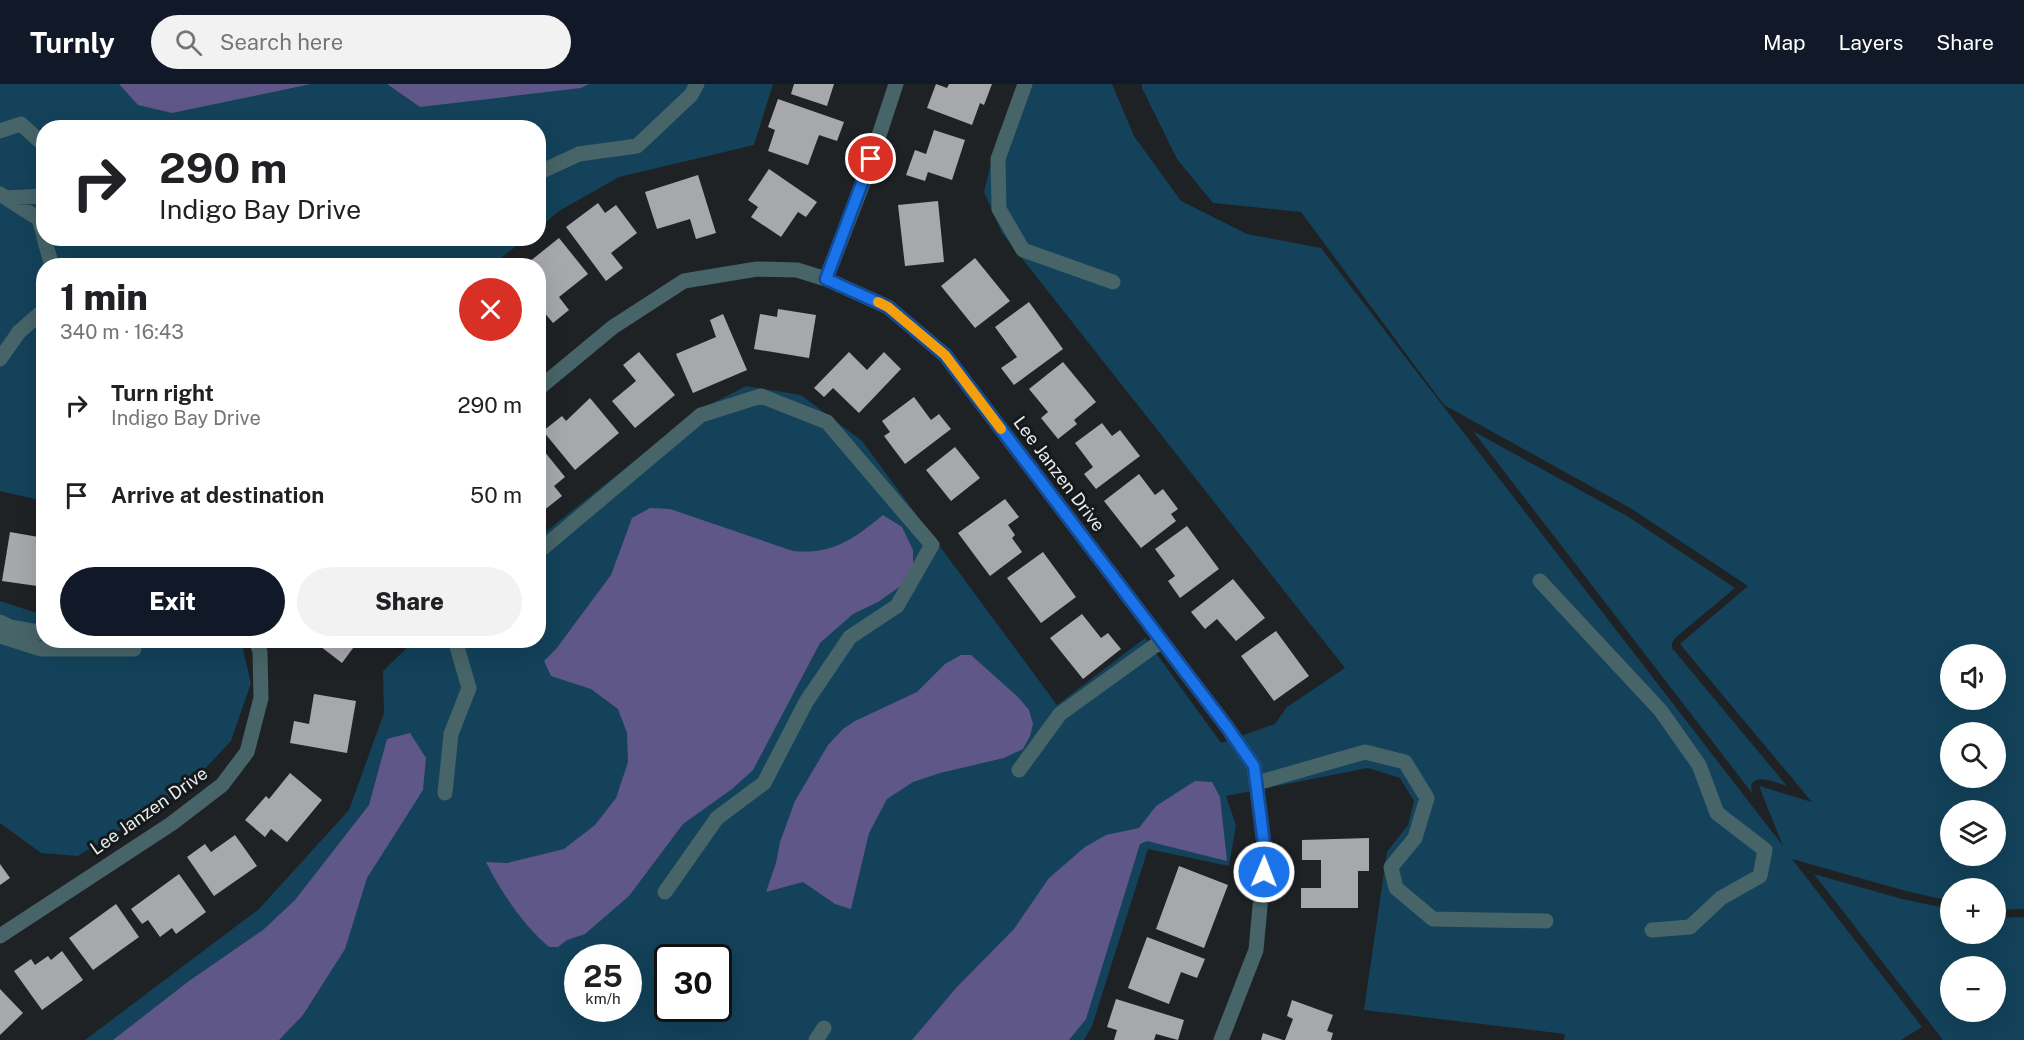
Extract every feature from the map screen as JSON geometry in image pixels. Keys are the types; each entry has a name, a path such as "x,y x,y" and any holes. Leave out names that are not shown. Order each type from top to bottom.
{"street":[{"path":"546,169 579,154 637,146 692,95 697,84"},
{"path":"826,279 865,178 896,84"},
{"path":"1025,84 998,159 999,209 1023,250 1113,282"},
{"path":"0,131 21,124 36,138"},
{"path":"3,196 36,196"},
{"path":"3,196 36,217"},
{"name":"Lee Janzen Drive","path":"546,382 613,327 684,281 757,269 797,270 826,279 888,307 945,355 1227,727 1254,766 1265,852 1256,950 1221,1040"},
{"path":"0,359 18,332 36,317"},
{"path":"546,545 701,415 761,396 827,422 932,545 897,606 850,637 806,702 764,783 717,818 665,892"},
{"path":"1540,581 1661,711 1699,765 1717,813 1765,850 1760,876 1721,898 1690,927 1652,930"},
{"path":"0,622 10,627 36,632"},
{"path":"0,636 36,647"},
{"path":"1019,770 1060,714 1157,644"},
{"path":"38,648 134,649"},
{"name":"Lee Janzen Drive","path":"0,936 171,824 222,784 247,752 261,698 259,648"},
{"path":"445,793 451,734 469,688 457,648"},
{"path":"1264,780 1365,752 1405,762 1427,798 1415,838 1390,867 1396,888 1433,919 1546,921"}],"shaded area":[{"path":"0,84 773,84 754,145 619,177 559,211 546,222 546,120 36,120 36,246 516,246 501,258 36,258 36,499 0,491"},
{"path":"119,84 311,84 172,113 138,105"},
{"path":"387,84 589,84 581,88 420,107"},
{"path":"1022,84 1112,84 1134,136 1181,201 1247,234 1321,248 1783,846 1759,786 1812,802 1680,644 1748,586 1632,509 1444,405 1301,212 1213,203 1177,159 1142,84 2024,84 2024,909 2006,910 2006,878 1940,878 1940,899 1792,859 1922,1027 1901,1040 1564,1040 1565,1034 1364,1010 1387,852 1408,825 1414,801 1400,778 1368,768 1226,796 1236,825 1229,866 1148,849 1092,1026 1084,1040 85,1040 259,909 349,810 384,713 383,671 407,648 546,648 546,531 697,411 746,386 801,395 862,441 1057,705 1145,638 1221,743 1275,724 1287,707 1345,668 1002,233 984,192 998,135"},
{"path":"1473,431 1627,516 1735,588 1675,638 1672,648 1787,786 1768,780 1758,780 1751,785 1752,793"},
{"path":"650,508 670,509 793,551 807,552 842,544 883,515 902,527 913,550 913,566 902,585 878,602 853,614 820,643 753,770 732,789 683,824 629,896 585,934 567,940 558,947 549,947 513,908 486,862 507,863 564,849 595,825 616,798 628,762 627,733 618,709 591,689 551,676 544,661 556,649 611,575 632,518"},
{"path":"0,601 36,613 36,648 243,648 251,683 231,741 185,790 78,856 41,853 0,823"},
{"path":"961,655 971,655 1018,697 1029,710 1033,724 1023,749 1004,758 940,773 913,782 887,799 869,833 851,909 835,904 803,882 766,892 776,863 780,842 795,801 828,745 843,729 855,721 917,692 945,664"},
{"path":"410,733 426,758 423,790 367,878 345,949 303,1015 279,1040 113,1040 189,981 263,930 295,900 369,805 387,739"},
{"path":"1195,781 1212,782 1220,797 1227,861 1147,841 1140,844 1086,1019 1069,1040 912,1040 956,988 1014,929 1049,878 1085,847 1106,835 1139,828 1156,806"},
{"path":"1814,874 1902,899 1940,907 1940,944 2006,944 2006,918 2024,917 2024,1040 1943,1040"}],"building":[{"path":"794,84 834,84 827,106 791,94"},
{"path":"936,84 947,88 949,84 992,84 984,105 980,103 972,125 927,108"},
{"path":"778,99 844,122 837,141 819,135 808,165 768,151 775,130 768,127"},
{"path":"934,130 965,140 952,180 928,172 925,181 906,175 915,150 926,154"},
{"path":"769,169 817,202 806,217 798,212 781,237 751,217 758,207 748,200"},
{"path":"698,175 716,233 696,239 690,219 657,229 645,192"},
{"path":"938,201 944,262 905,266 898,205"},
{"path":"598,203 605,213 616,205 637,233 611,253 623,268 606,281 566,227"},
{"path":"559,238 588,274 559,297 569,310 553,323 546,315 546,258 534,258"},
{"path":"975,258 1010,301 975,328 941,286"},
{"path":"1029,302 1063,349 1014,385 1001,368 1017,357 995,327"},
{"path":"778,309 816,315 809,358 754,349 760,314 777,317"},
{"path":"723,314 747,370 693,393 676,354 716,337 710,320"},
{"path":"639,352 675,395 635,428 612,401 636,381 623,365"},
{"path":"849,352 867,370 884,352 901,369 859,413 833,388 824,397 814,388"},
{"path":"1063,362 1096,402 1074,420 1077,424 1058,439 1041,418 1048,412 1029,389"},
{"path":"914,397 931,420 939,414 951,429 905,464 884,436 890,432 882,421"},
{"path":"590,398 619,433 575,470 546,435 546,429 562,416 566,421"},
{"path":"1102,423 1112,436 1120,430 1140,456 1096,489 1084,474 1093,467 1075,443"},
{"path":"955,447 980,478 951,501 926,470"},
{"path":"546,453 565,477 554,486 562,496 546,509"},
{"path":"1139,474 1155,495 1163,489 1178,509 1171,514 1176,521 1141,548 1104,501"},
{"path":"1005,499 1019,517 1008,525 1015,535 1012,538 1022,552 990,576 958,533"},
{"path":"1187,526 1219,569 1180,598 1168,581 1175,576 1155,549"},
{"path":"10,532 36,537 36,586 2,581"},
{"path":"1043,552 1076,597 1041,623 1007,578"},
{"path":"1233,579 1265,618 1236,641 1217,619 1205,629 1191,612"},
{"path":"1082,614 1101,638 1108,633 1121,649 1083,679 1050,638"},
{"path":"1276,631 1309,676 1274,701 1241,656"},
{"path":"322,648 353,648 342,663"},
{"path":"314,694 356,701 347,753 290,743 294,721 309,724"},
{"path":"290,773 322,800 287,842 271,829 265,837 245,820 266,796 269,799"},
{"path":"235,835 257,866 214,896 187,857 205,844 211,852"},
{"path":"1369,838 1369,871 1358,871 1358,908 1301,908 1301,888 1321,888 1321,860 1302,860 1302,840"},
{"path":"0,864 10,878 0,885"},
{"path":"1179,866 1228,885 1204,948 1156,929"},
{"path":"179,874 206,912 176,934 172,928 160,937 148,920 142,924 131,909"},
{"path":"116,904 139,937 93,970 69,938"},
{"path":"1147,937 1205,959 1197,978 1181,972 1169,1004 1128,988"},
{"path":"62,951 83,980 42,1010 14,971 31,959 35,965 48,956 51,960"},
{"path":"0,989 23,1013 0,1035"},
{"path":"1116,999 1184,1020 1178,1040 1156,1034 1154,1040 1114,1040 1117,1030 1107,1027"},
{"path":"1292,1000 1333,1015 1327,1031 1333,1033 1331,1040 1285,1040 1293,1019 1287,1016"},
{"path":"1263,1033 1283,1040 1261,1040"}],"slow traffic":[{"path":"878,302 888,307 945,355 1001,429"}],"route":[{"path":"871,159 826,279 888,307 945,355 1227,727 1254,766 1265,852 1264,872"}]}
